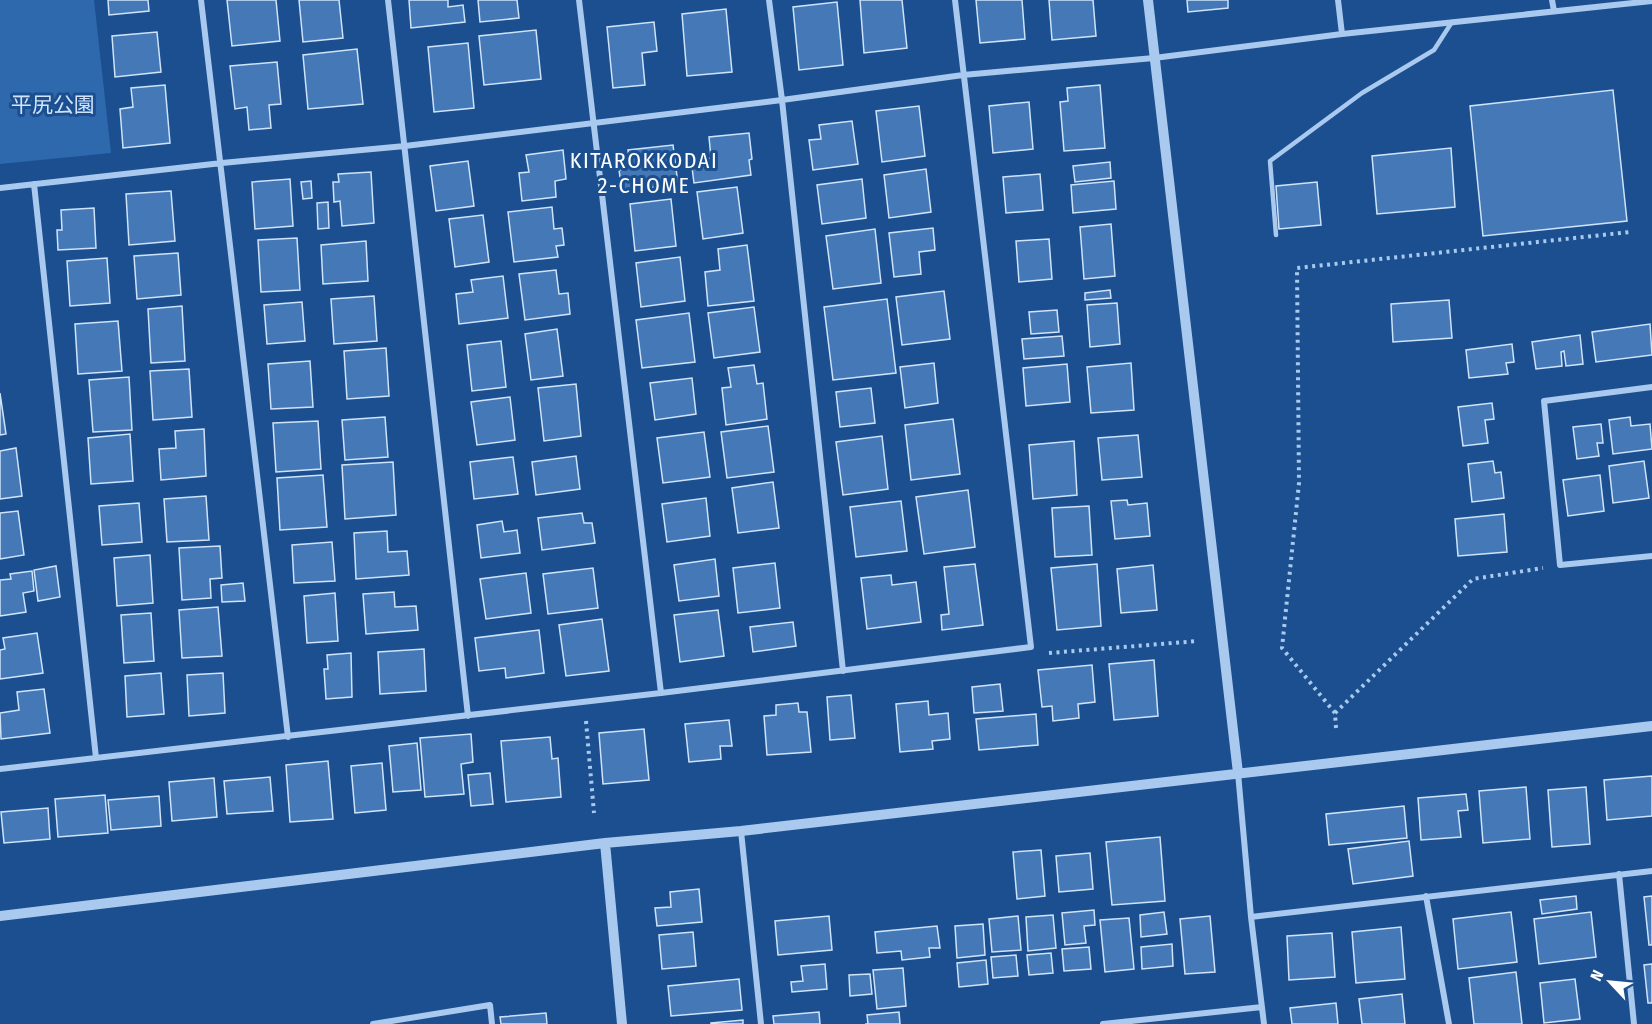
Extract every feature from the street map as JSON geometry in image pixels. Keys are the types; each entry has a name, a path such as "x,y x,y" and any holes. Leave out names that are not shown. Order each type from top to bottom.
{"street":[{"path":"201,0 288,737"},
{"path":"388,0 468,716"},
{"path":"579,0 661,693"},
{"path":"769,0 782,100 843,671"},
{"path":"0,769 468,716 1031,647 955,0"},
{"path":"1148,0 1238,773 1251,917 1264,1024"},
{"path":"1338,0 1342,34"},
{"path":"1552,0 1554,11"},
{"path":"0,188 222,163 405,146 782,100 963,75 1154,58 1342,34 1652,1"},
{"path":"34,184 96,759"},
{"path":"1652,387 1544,401 1560,566 1652,556"},
{"path":"0,916 605,843 741,831 1652,726"},
{"path":"741,831 761,1024"},
{"path":"605,843 622,1024"},
{"path":"1251,917 1652,871"},
{"path":"1619,874 1634,1024"},
{"path":"1425,896 1449,1024"},
{"path":"373,1024 490,1005 492,1024"},
{"path":"1103,1024 1262,1007"}],"lane":[{"path":"1276,235 1270,161 1362,93 1434,51 1452,22"}],"path":[{"path":"1336,728 1335,713 1282,648 1299,483 1298,268 1630,232"},
{"path":"1335,713 1473,579 1560,566"},
{"path":"1031,647 1050,654 1198,641"},
{"path":"584,702 594,813"}],"green space":[{"name":"平尻公園","path":"0,0 94,0 111,153 0,164"}],"building":[{"path":"108,0 148,0 149,11 109,15"},
{"path":"227,0 276,0 280,41 232,46"},
{"path":"299,0 339,0 343,38 303,42"},
{"path":"409,0 448,0 448,7 463,5 465,22 411,28"},
{"path":"478,0 517,0 519,18 480,22"},
{"path":"860,0 902,0 907,48 864,53"},
{"path":"976,0 1022,0 1025,39 980,43"},
{"path":"1049,0 1093,0 1096,36 1052,40"},
{"path":"1187,0 1228,0 1228,8 1188,12"},
{"path":"837,2 843,65 799,70 793,7"},
{"path":"726,9 732,72 687,76 682,14"},
{"path":"654,22 657,51 642,53 645,85 613,88 607,27"},
{"path":"536,30 541,79 484,85 479,36"},
{"path":"157,32 161,72 115,77 112,36"},
{"path":"468,43 474,108 434,112 428,47"},
{"path":"357,49 363,104 308,109 303,55"},
{"path":"277,62 281,104 269,105 271,128 249,130 247,107 235,109 230,66"},
{"path":"165,85 170,143 123,148 120,109 133,107 131,88"},
{"path":"1100,85 1105,148 1064,151 1060,102 1068,101 1067,88"},
{"path":"1613,90 1627,221 1483,236 1470,106"},
{"path":"1029,102 1033,149 993,153 989,106"},
{"path":"919,106 925,156 882,162 876,111"},
{"path":"852,121 858,164 813,170 809,140 821,139 819,125"},
{"path":"749,133 751,175 694,183 691,160 711,158 709,137"},
{"path":"673,145 678,184 622,191 619,170 630,168 628,150"},
{"path":"1451,148 1455,207 1377,214 1372,156"},
{"path":"563,150 566,179 555,181 556,197 522,201 519,173 529,172 526,155"},
{"path":"468,161 474,206 436,211 430,166"},
{"path":"1110,162 1111,178 1075,182 1073,166"},
{"path":"926,169 931,212 889,218 884,175"},
{"path":"371,172 374,223 342,226 340,201 334,202 333,182 339,182 338,174"},
{"path":"1040,174 1043,210 1006,213 1003,177"},
{"path":"290,179 293,226 255,229 252,182"},
{"path":"862,179 866,218 822,224 817,185"},
{"path":"311,181 312,198 303,199 301,182"},
{"path":"1114,181 1116,209 1073,213 1071,185"},
{"path":"1317,182 1321,225 1279,229 1276,186"},
{"path":"737,187 743,233 703,239 697,192"},
{"path":"171,191 175,241 129,245 126,194"},
{"path":"671,199 676,246 635,251 630,204"},
{"path":"328,202 329,228 318,229 317,203"},
{"path":"552,207 554,229 562,228 564,245 556,246 558,257 514,262 508,212"},
{"path":"94,208 96,248 58,250 57,230 62,230 61,210"},
{"path":"483,215 489,262 455,267 449,219"},
{"path":"1111,224 1115,276 1084,279 1080,227"},
{"path":"933,228 935,250 919,252 921,274 894,277 889,233"},
{"path":"875,229 881,283 833,289 826,236"},
{"path":"297,238 300,290 261,292 258,240"},
{"path":"1049,239 1052,279 1019,282 1016,241"},
{"path":"366,241 368,281 323,284 321,245"},
{"path":"747,245 754,301 708,306 705,272 720,270 718,249"},
{"path":"178,253 181,295 137,299 134,256"},
{"path":"680,257 685,301 641,307 636,263"},
{"path":"107,258 110,303 70,306 67,261"},
{"path":"556,270 559,294 568,293 570,314 525,320 519,274"},
{"path":"503,276 508,318 459,324 456,294 473,292 471,280"},
{"path":"1110,290 1111,298 1085,300 1085,293"},
{"path":"944,291 950,339 902,345 896,297"},
{"path":"374,296 377,341 334,344 331,299"},
{"path":"887,299 896,373 833,380 824,307"},
{"path":"1449,300 1452,338 1393,342 1391,304"},
{"path":"302,302 305,341 267,344 264,305"},
{"path":"1117,303 1120,344 1090,347 1087,305"},
{"path":"182,306 185,361 151,363 148,309"},
{"path":"754,307 760,352 714,358 708,313"},
{"path":"1057,310 1059,332 1031,334 1029,312"},
{"path":"689,313 695,362 642,368 636,320"},
{"path":"118,321 122,371 78,374 75,324"},
{"path":"1650,324 1652,355 1596,362 1592,332"},
{"path":"557,329 563,376 531,380 525,334"},
{"path":"1580,335 1583,364 1566,366 1564,351 1561,352 1562,366 1536,369 1532,342"},
{"path":"1062,336 1064,356 1024,359 1022,339"},
{"path":"501,341 506,387 472,391 467,345"},
{"path":"1512,344 1514,362 1506,363 1508,374 1469,378 1466,350"},
{"path":"386,348 389,396 347,399 344,351"},
{"path":"310,361 313,407 271,409 268,364"},
{"path":"934,363 938,403 905,408 900,367"},
{"path":"1131,363 1134,410 1091,413 1087,367"},
{"path":"1067,364 1070,402 1026,406 1023,368"},
{"path":"754,365 757,384 763,383 767,419 726,425 722,388 731,387 728,368"},
{"path":"189,369 192,417 153,420 150,371"},
{"path":"129,377 132,430 93,432 89,380"},
{"path":"692,378 696,414 655,420 650,383"},
{"path":"576,384 581,436 544,441 538,388"},
{"path":"871,388 875,423 840,427 836,392"},
{"path":"0,393 6,434 0,435"},
{"path":"510,397 515,440 477,445 471,402"},
{"path":"1492,403 1494,419 1485,420 1488,443 1463,446 1458,407"},
{"path":"385,417 388,457 345,460 342,420"},
{"path":"1630,417 1631,426 1650,424 1652,449 1613,454 1609,420"},
{"path":"953,419 960,474 911,480 905,425"},
{"path":"318,421 321,469 276,472 273,423"},
{"path":"1601,424 1603,443 1597,443 1599,456 1577,459 1573,427"},
{"path":"768,426 774,472 727,478 721,432"},
{"path":"204,429 206,476 161,480 159,449 176,448 175,431"},
{"path":"704,432 710,477 663,483 657,438"},
{"path":"130,434 133,481 91,484 88,438"},
{"path":"1138,435 1142,477 1102,480 1098,438"},
{"path":"882,436 888,489 843,495 836,442"},
{"path":"1074,441 1077,495 1033,499 1029,445"},
{"path":"16,448 22,496 0,499 0,451"},
{"path":"576,456 580,489 536,495 532,462"},
{"path":"513,457 518,494 474,499 470,462"},
{"path":"1493,461 1495,473 1501,472 1504,498 1472,502 1468,464"},
{"path":"1644,461 1649,498 1613,503 1609,466"},
{"path":"393,462 396,515 345,519 342,465"},
{"path":"323,475 327,527 280,530 277,478"},
{"path":"1600,475 1604,511 1568,516 1563,480"},
{"path":"773,482 779,528 738,533 732,488"},
{"path":"968,490 975,547 924,554 916,497"},
{"path":"206,496 209,540 167,542 164,499"},
{"path":"706,498 710,536 667,542 662,504"},
{"path":"1127,500 1128,505 1147,503 1150,536 1115,539 1111,501"},
{"path":"901,501 907,551 856,557 850,507"},
{"path":"139,503 142,542 102,545 99,506"},
{"path":"1089,506 1092,555 1055,557 1052,508"},
{"path":"18,511 24,555 0,559 0,513"},
{"path":"582,513 584,523 592,523 595,543 542,550 538,518"},
{"path":"1504,514 1507,552 1458,556 1455,519"},
{"path":"502,521 504,532 517,530 520,553 481,558 477,525"},
{"path":"387,531 388,552 407,551 409,575 356,579 354,533"},
{"path":"332,542 335,581 294,583 292,545"},
{"path":"220,546 222,578 210,579 211,598 182,600 179,548"},
{"path":"150,555 153,603 117,606 114,558"},
{"path":"715,559 719,596 679,601 674,565"},
{"path":"775,563 780,608 738,613 733,568"},
{"path":"975,564 983,625 942,630 941,615 949,614 944,567"},
{"path":"1097,564 1101,626 1057,630 1051,568"},
{"path":"1153,565 1157,610 1121,613 1117,569"},
{"path":"56,566 60,597 38,601 34,570"},
{"path":"593,568 598,608 548,614 543,574"},
{"path":"32,571 34,591 23,593 26,612 0,616 0,580 11,579 10,574"},
{"path":"526,573 531,613 486,619 480,579"},
{"path":"891,575 892,585 916,582 921,622 867,629 861,578"},
{"path":"243,583 245,601 222,602 221,585"},
{"path":"394,592 395,607 416,606 418,630 366,634 363,594"},
{"path":"335,593 338,641 307,643 304,596"},
{"path":"218,607 222,656 182,658 179,610"},
{"path":"718,610 724,656 680,662 674,615"},
{"path":"151,613 154,661 124,663 121,615"},
{"path":"602,619 609,671 566,676 559,625"},
{"path":"793,622 796,646 753,652 750,627"},
{"path":"539,630 544,673 506,678 505,668 479,671 475,638"},
{"path":"37,633 43,673 0,679 0,650 5,649 3,638"},
{"path":"424,649 426,691 380,694 378,652"},
{"path":"351,653 352,697 326,699 324,669 328,669 327,655"},
{"path":"1154,660 1158,716 1114,720 1109,664"},
{"path":"1092,665 1095,702 1078,704 1079,718 1053,721 1052,706 1042,707 1038,670"},
{"path":"161,673 164,714 127,717 125,676"},
{"path":"223,673 225,713 189,716 187,675"},
{"path":"1000,684 1003,711 974,713 972,687"},
{"path":"44,689 50,733 1,739 0,713 19,710 17,692"},
{"path":"851,695 855,738 830,740 827,697"},
{"path":"928,701 929,715 948,713 950,739 932,741 933,749 900,752 896,704"},
{"path":"798,703 799,712 807,712 811,752 767,755 764,716 776,715 776,705"},
{"path":"1036,714 1038,745 979,750 976,719"},
{"path":"729,720 732,746 720,746 721,759 689,762 685,724"},
{"path":"644,729 649,780 603,784 599,733"},
{"path":"471,734 473,762 461,764 464,794 425,797 420,738"},
{"path":"550,737 552,759 558,758 561,797 506,802 501,741"},
{"path":"417,743 421,790 393,792 389,746"},
{"path":"328,761 333,819 290,822 286,765"},
{"path":"382,763 386,810 355,813 351,766"},
{"path":"490,773 493,804 471,806 468,775"},
{"path":"1652,776 1652,816 1607,820 1604,780"},
{"path":"270,777 273,811 227,814 224,781"},
{"path":"214,778 217,817 172,821 169,782"},
{"path":"1526,787 1530,839 1483,843 1479,791"},
{"path":"1586,787 1590,844 1552,847 1548,790"},
{"path":"1466,794 1468,810 1458,811 1461,837 1421,840 1418,798"},
{"path":"105,795 108,833 58,837 55,799"},
{"path":"159,796 161,826 111,830 108,800"},
{"path":"1404,806 1407,838 1329,845 1326,814"},
{"path":"48,808 50,839 4,843 1,812"},
{"path":"1160,837 1165,901 1112,905 1106,842"},
{"path":"1409,841 1413,876 1353,884 1348,849"},
{"path":"1041,850 1045,896 1017,899 1013,852"},
{"path":"1090,853 1093,889 1059,892 1056,856"},
{"path":"699,889 702,922 657,926 655,908 671,907 670,892"},
{"path":"1576,896 1577,909 1542,914 1540,900"},
{"path":"1652,896 1652,945 1649,945 1644,897"},
{"path":"1094,910 1095,925 1084,926 1086,943 1065,945 1062,913"},
{"path":"1164,912 1167,934 1141,937 1140,915"},
{"path":"1511,912 1517,962 1458,969 1453,919"},
{"path":"1591,912 1596,957 1539,964 1534,919"},
{"path":"1053,915 1056,948 1028,951 1026,917"},
{"path":"829,916 832,950 778,955 775,921"},
{"path":"1018,916 1021,950 992,952 989,919"},
{"path":"1210,916 1215,972 1185,974 1180,919"},
{"path":"1129,918 1134,969 1105,972 1100,920"},
{"path":"983,924 985,955 957,958 955,926"},
{"path":"937,926 940,948 929,948 930,957 902,960 901,951 877,953 875,932"},
{"path":"1401,927 1405,979 1356,983 1352,932"},
{"path":"693,932 696,966 662,969 659,935"},
{"path":"1332,933 1335,977 1289,980 1287,936"},
{"path":"1172,944 1173,966 1142,969 1141,947"},
{"path":"1089,947 1091,969 1064,971 1062,949"},
{"path":"1051,953 1053,973 1029,975 1027,955"},
{"path":"1016,955 1018,976 993,978 991,957"},
{"path":"986,960 988,984 959,987 957,963"},
{"path":"825,964 827,989 792,992 791,982 803,981 801,966"},
{"path":"1652,964 1652,1003 1648,1003 1644,965"},
{"path":"903,968 906,1006 877,1009 873,970"},
{"path":"1516,972 1522,1024 1474,1024 1469,978"},
{"path":"870,974 872,994 850,996 849,975"},
{"path":"739,979 742,1010 671,1016 668,986"},
{"path":"1575,979 1580,1019 1544,1023 1540,983"},
{"path":"1402,994 1405,1024 1362,1024 1359,999"},
{"path":"1336,1003 1338,1024 1292,1024 1290,1008"},
{"path":"819,1012 820,1024 774,1024 773,1016"},
{"path":"899,1012 900,1024 868,1024 867,1015"},
{"path":"546,1013 547,1024 501,1024 500,1017"},
{"path":"743,1020 743,1024 711,1024 711,1023"}],"district":[{"name":"KITAROKKODAI 2-CHOME","path":"644,172"}]}
